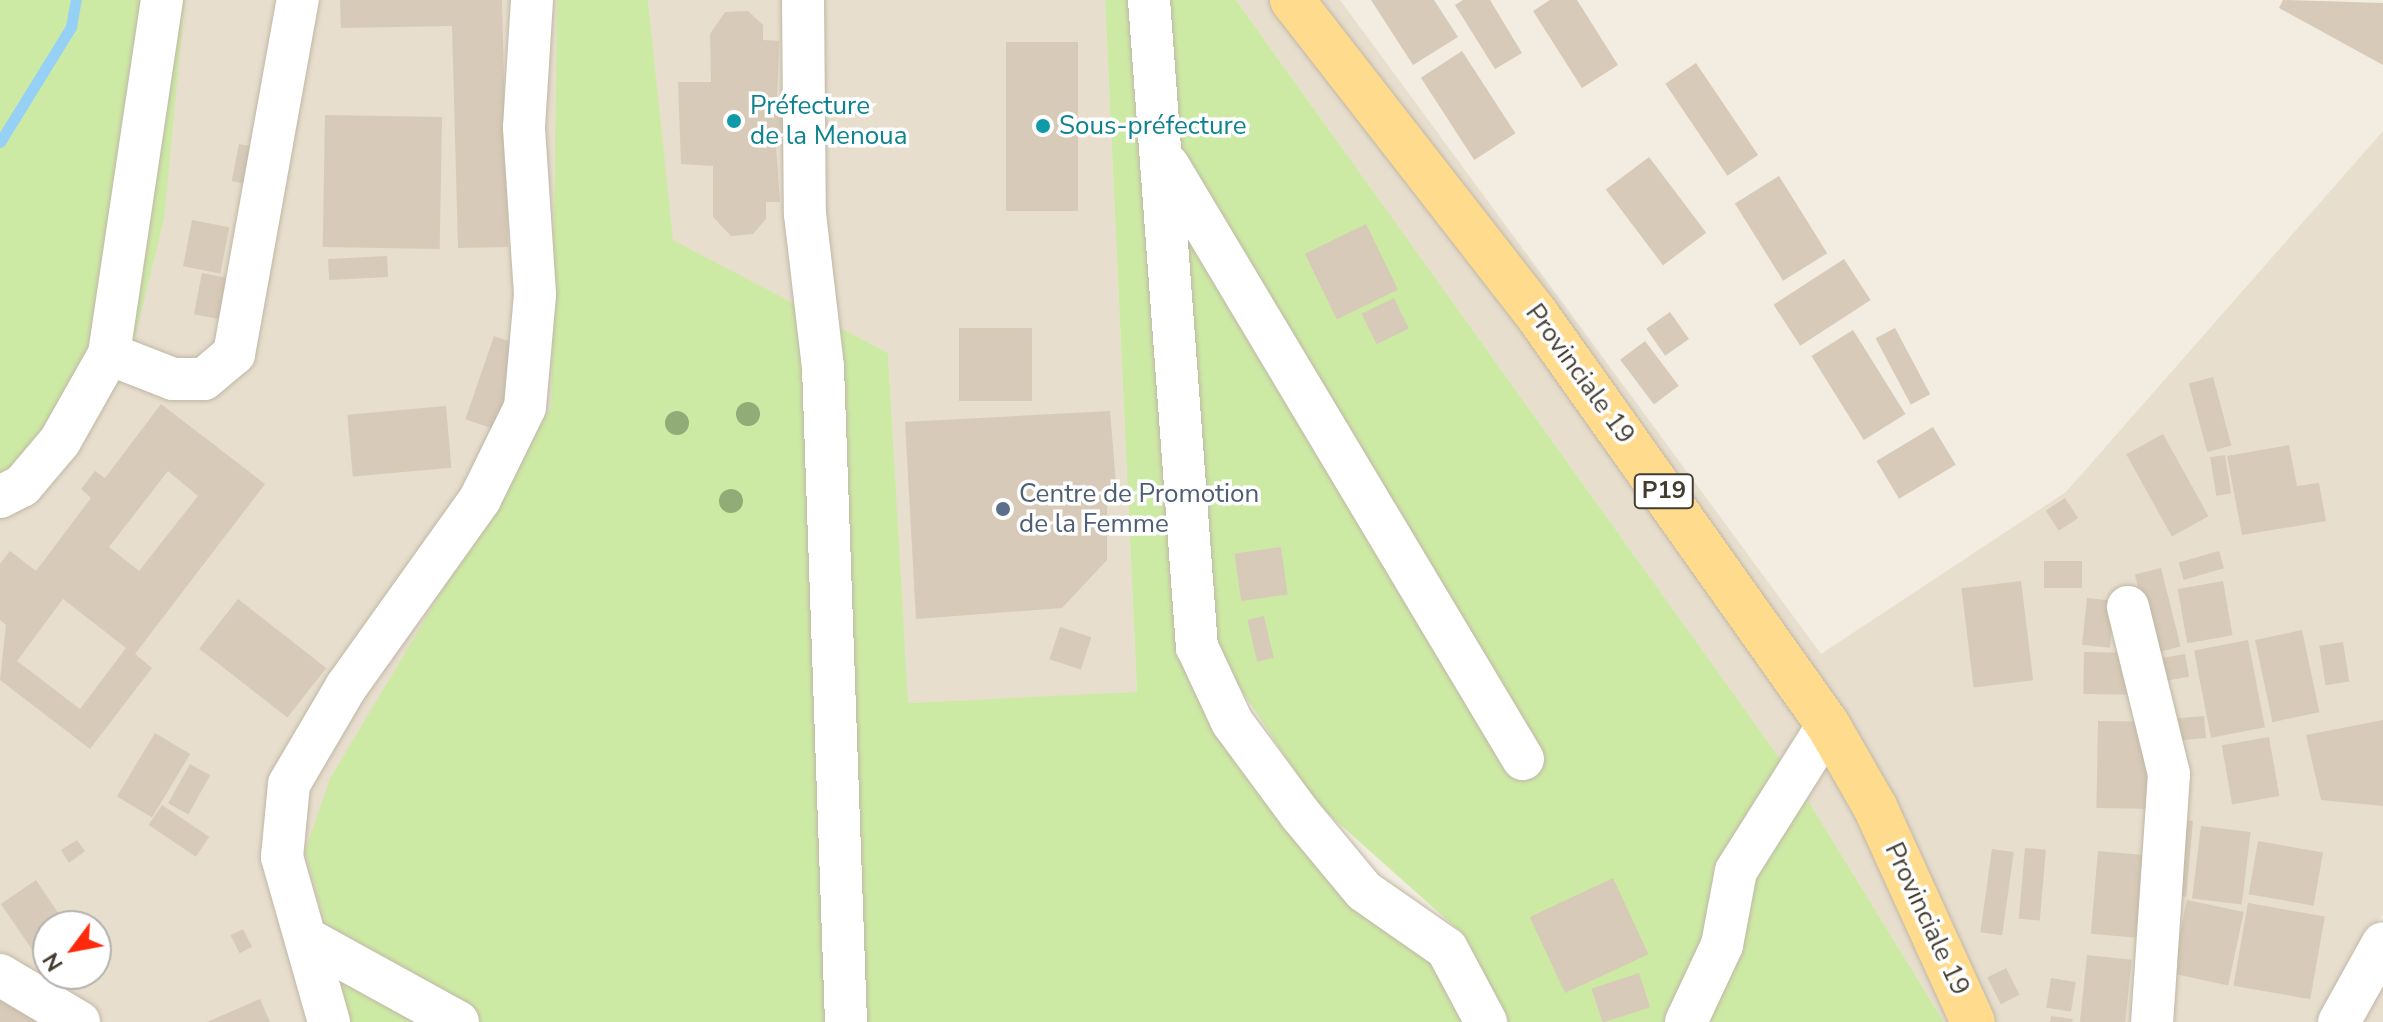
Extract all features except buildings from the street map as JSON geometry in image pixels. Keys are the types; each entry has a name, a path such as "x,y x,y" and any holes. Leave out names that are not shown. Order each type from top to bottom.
{"main road":[{"name":"Provinciale 19","path":"1292,0 1535,312 1828,725 1875,807 1973,1022"}],"street":[{"path":"0,497 22,486 60,441 109,354 162,0"},
{"path":"109,354 173,379 204,379 234,354 298,0"},
{"path":"329,1022 309,940 282,857 289,784 346,687 480,499 525,407 535,294 524,127 532,0"},
{"path":"803,0 805,214 823,367 846,1022"},
{"path":"805,43 824,0"},
{"path":"1149,0 1163,158 1184,543 1197,647 1232,722 1300,814 1364,891 1447,949 1486,1022"},
{"path":"1163,158 1523,759"},
{"path":"2128,607 2169,774 2152,1022"},
{"path":"1686,1022 1722,945 1736,871 1828,725"},
{"path":"309,940 458,1022"},
{"path":"2339,1022 2383,943"},
{"path":"0,975 79,1022"}],"shaded area":[{"path":"0,0 557,0 551,407 490,516 331,944 342,1022 0,1022"},
{"path":"648,0 1105,0 1137,693 907,703 888,353 672,240"},
{"path":"1236,0 1340,0 1821,654 2066,492 2383,131 2383,915 2353,950 2319,1022 1944,1022 1796,781"},
{"path":"2383,967 2383,1022 2357,1022"}],"green space":[{"path":"0,0 185,0 164,219 127,370 0,504"},
{"path":"557,0 648,0 673,240 888,353 908,703 1137,692 1105,0 1236,0 1796,781 1944,1022 1508,1022 1464,935 1316,803 1230,673 1191,681 1427,951 1464,1022 342,1022 331,944 305,851 330,779 551,407"}],"waterway":[{"path":"0,142 71,27 76,0"}],"place":[{"name":"Préfecture de la Menoua","path":"734,121"},
{"name":"Sous-préfecture","path":"1043,126"},
{"name":"Centre de Promotion de la Femme","path":"1003,509"}]}
